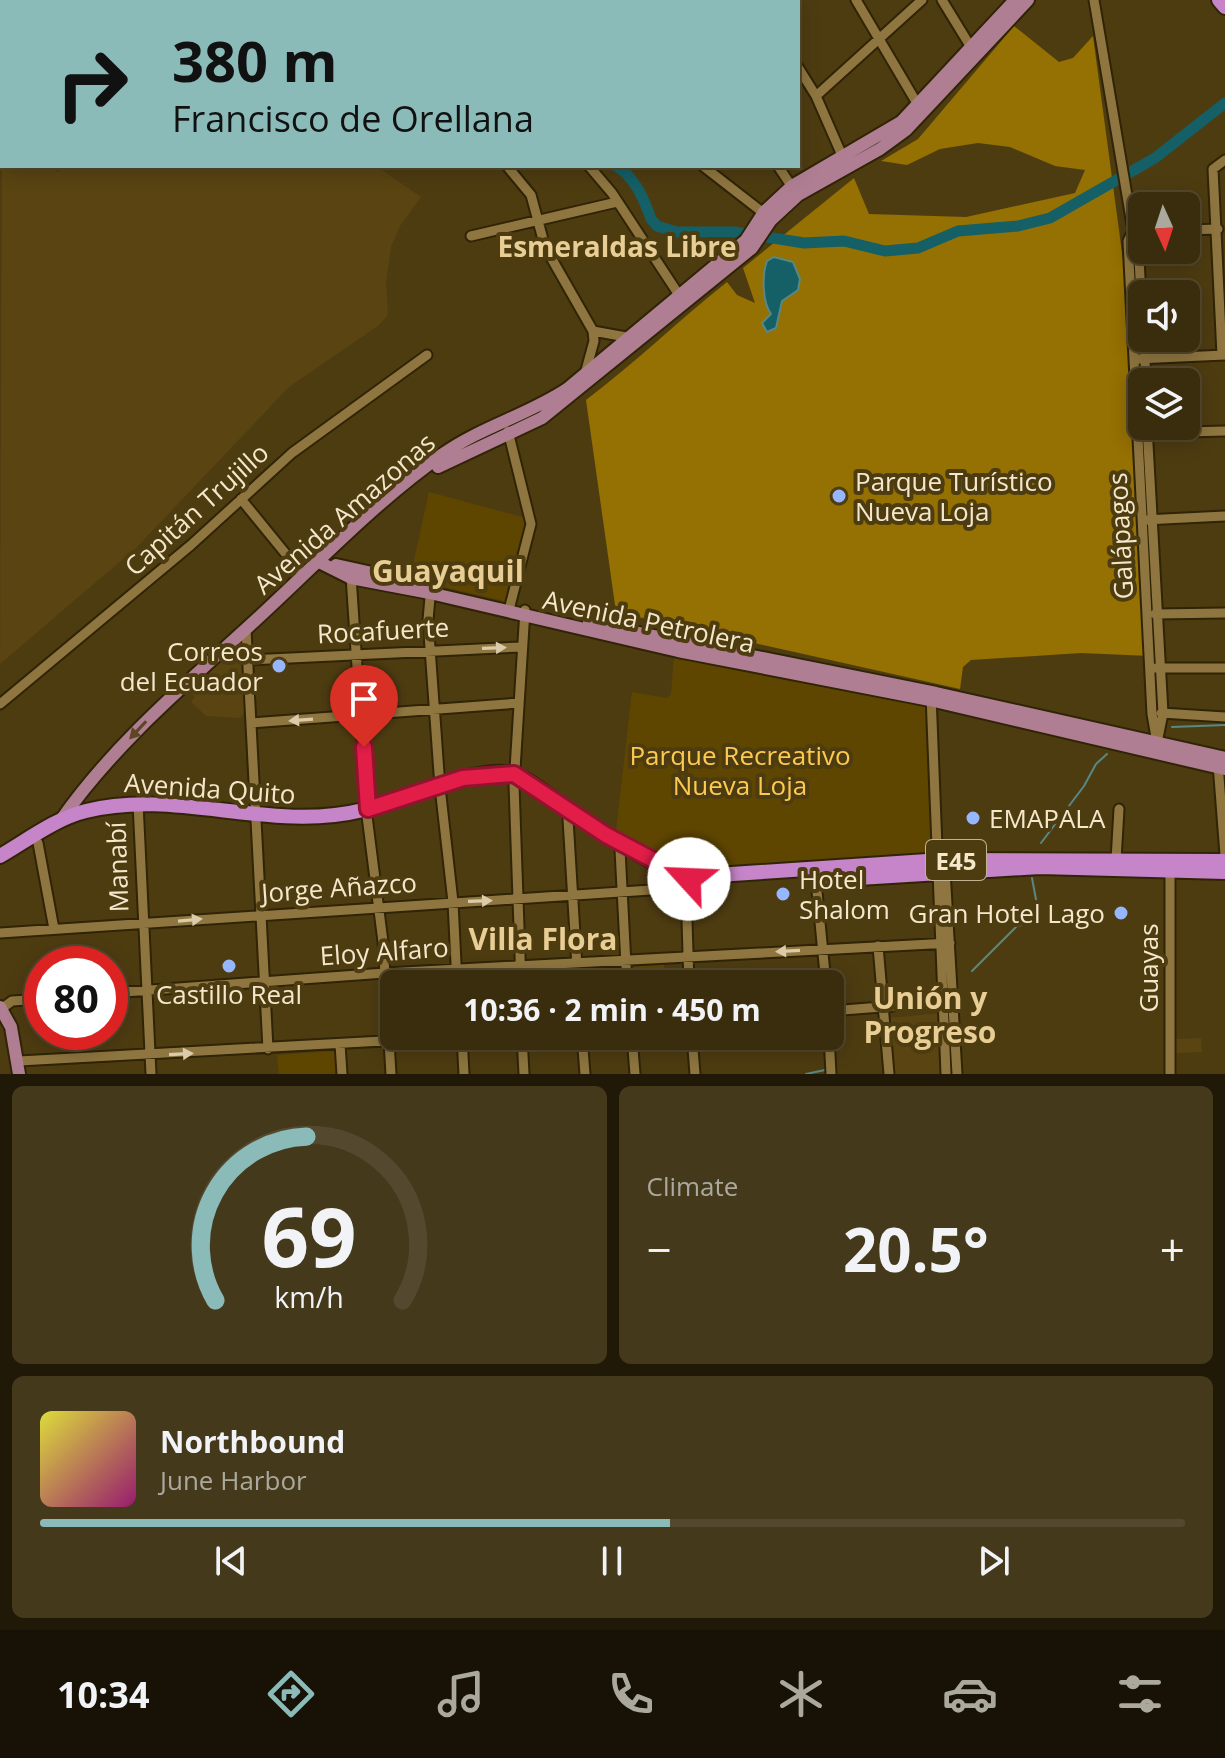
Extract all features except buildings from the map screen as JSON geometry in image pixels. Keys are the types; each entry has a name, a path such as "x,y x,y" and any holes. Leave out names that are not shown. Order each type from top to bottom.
{"highway":[{"path":"1219,0 1225,7"},
{"name":"Avenida Quito","path":"0,856 82,811 138,808 256,820 324,818 367,813 440,791 463,778 514,780"},
{"path":"514,780 620,850 684,884"},
{"name":"Avenida Quito","path":"0,865 86,819 138,808"},
{"path":"570,816 684,884"},
{"name":"E45","path":"684,884 941,866 1116,860 1225,872"},
{"name":"E45","path":"941,866 1170,867 1225,861"}],"main road":[{"name":"Avenida Amazonas","path":"59,822 82,790 178,689 317,561 441,455 507,428 542,418 749,244 766,219 795,191 906,130 1015,0"},
{"name":"Avenida Amazonas","path":"844,162 918,105 1028,0"},
{"name":"Avenida Amazonas","path":"348,571 340,555 346,545 442,463 538,409 584,375 626,337 682,299"},
{"name":"Avenida Petrolera","path":"317,561 348,571 510,606 524,613"},
{"name":"Avenida Petrolera","path":"430,589 678,651 933,697 1222,763"},
{"path":"1,1008 11,1027 19,1068"}],"street":[{"path":"856,0 918,105"},
{"path":"816,96 922,0"},
{"path":"942,0 974,51"},
{"name":"Galápagos","path":"1094,0 1128,192"},
{"path":"800,70 816,96 844,162"},
{"path":"1141,358 1224,355 1213,169 1225,160"},
{"path":"509,168 529,190 549,256 593,331 594,341 584,375"},
{"path":"591,168 682,299"},
{"path":"705,168 766,219"},
{"path":"779,168 795,191"},
{"path":"471,236 617,202"},
{"path":"1200,230 1218,229"},
{"name":"Galápagos","path":"1131,264 1141,358 1145,520 1155,668 1163,713 1156,748"},
{"path":"593,331 626,337"},
{"name":"Galápagos","path":"1142,352 1143,368"},
{"name":"Capitán Trujillo","path":"0,704 144,585 292,453 427,355"},
{"path":"507,428 531,524 510,606"},
{"path":"1200,431 1225,431"},
{"name":"Galápagos","path":"1147,440 1145,520 1155,614 1152,714 1156,748"},
{"path":"241,499 303,575"},
{"path":"1145,520 1225,516"},
{"path":"348,571 367,813 385,970"},
{"path":"430,589 440,791 453,902 455,969"},
{"path":"520,970 514,780 524,613"},
{"path":"1155,614 1225,613"},
{"path":"246,629 268,1049"},
{"name":"Rocafuerte","path":"248,660 520,647"},
{"path":"1155,668 1225,668"},
{"path":"933,697 944,943 942,1002 946,1074"},
{"path":"251,723 519,703"},
{"path":"1152,714 1225,717"},
{"path":"1222,763 1225,855"},
{"name":"Manabí","path":"138,808 141,925 151,1074"},
{"path":"1116,860 1119,809"},
{"path":"570,816 577,970"},
{"path":"38,843 54,929"},
{"path":"620,850 626,970"},
{"name":"Guayas","path":"1170,867 1170,1074"},
{"path":"816,876 825,970"},
{"path":"684,884 688,970"},
{"name":"Jorge Añazco","path":"0,933 453,902 620,894 684,884"},
{"path":"944,943 953,1002 957,1074"},
{"name":"Eloy Alfaro","path":"438,970 944,943"},
{"path":"878,946 889,1074"},
{"name":"Eloy Alfaro","path":"128,991 380,973"},
{"path":"1,1008 12,1001 24,1000"},
{"path":"844,1010 953,1002"},
{"path":"19,1068 149,1055 380,1041"},
{"path":"340,1044 342,1074"},
{"path":"390,1050 391,1074"},
{"path":"463,1050 464,1074"},
{"path":"523,1050 524,1074"},
{"path":"583,1050 585,1074"},
{"path":"633,1050 635,1074"},
{"path":"693,1050 695,1074"},
{"path":"828,1072 829,1050"}],"shaded area":[{"path":"1014,26 1059,62 1073,58 1093,36 1125,275 1131,368 1128,368 1128,440 1136,440 1150,656 1081,653 971,660 963,667 960,689 616,612 586,400 727,282 737,295 755,303 743,268 854,178 869,214 966,217 1075,193 1085,170 1055,166 1010,147 978,143 940,149 907,165 881,161 918,139"},
{"path":"2,168 54,168 57,172 62,168 379,168 421,197 400,226 391,247 386,283 388,315 379,325 289,387 136,548 0,664"},
{"path":"230,647 236,656 240,655 247,668 243,676 248,703 241,718 206,716 191,702 195,697 188,690"},
{"path":"941,1013 944,1074 894,1074 890,1018"},
{"path":"1201,1038 1202,1052 1176,1053 1176,1039"}],"green space":[{"path":"429,492 529,519 509,602 410,579"},
{"name":"Parque Recreativo Nueva Loja","path":"674,656 927,705 933,857 697,873 672,864 621,835 616,831 632,692 667,698 671,695"},
{"path":"664,964 664,970 629,970 629,967"},
{"path":"339,1052 340,1074 279,1074 277,1055"}],"water":[{"path":"774,257 793,262 800,279 798,290 782,301 776,328 767,332 762,323 771,314 764,295 764,273 767,261"}],"waterway":[{"path":"619,168 634,182 657,226 677,232 735,232 804,243 844,241 885,251 918,248 958,231 1018,226 1050,218 1155,158 1225,103"},
{"path":"1172,727 1225,725"},
{"path":"1041,843 1084,786 1096,764 1107,754"},
{"path":"972,971 1017,926 1040,921 1032,878"},
{"path":"806,1074 825,1070"}],"place":[{"name":"Parque Turístico Nueva Loja","path":"839,496"},
{"name":"Correos del Ecuador","path":"279,666"},
{"name":"EMAPALA","path":"973,818"},
{"name":"Hotel Shalom","path":"783,894"},
{"name":"Gran Hotel Lago","path":"1121,913"},
{"name":"Castillo Real","path":"229,966"}],"district":[{"name":"Esmeraldas Libre","path":"617,246"},
{"name":"Guayaquil","path":"448,570"},
{"name":"Villa Flora","path":"543,938"},
{"name":"Unión y Progreso","path":"930,1014"}],"route":[{"path":"364,747 368,809 463,778 514,774 606,835 681,878 689,879"}]}
